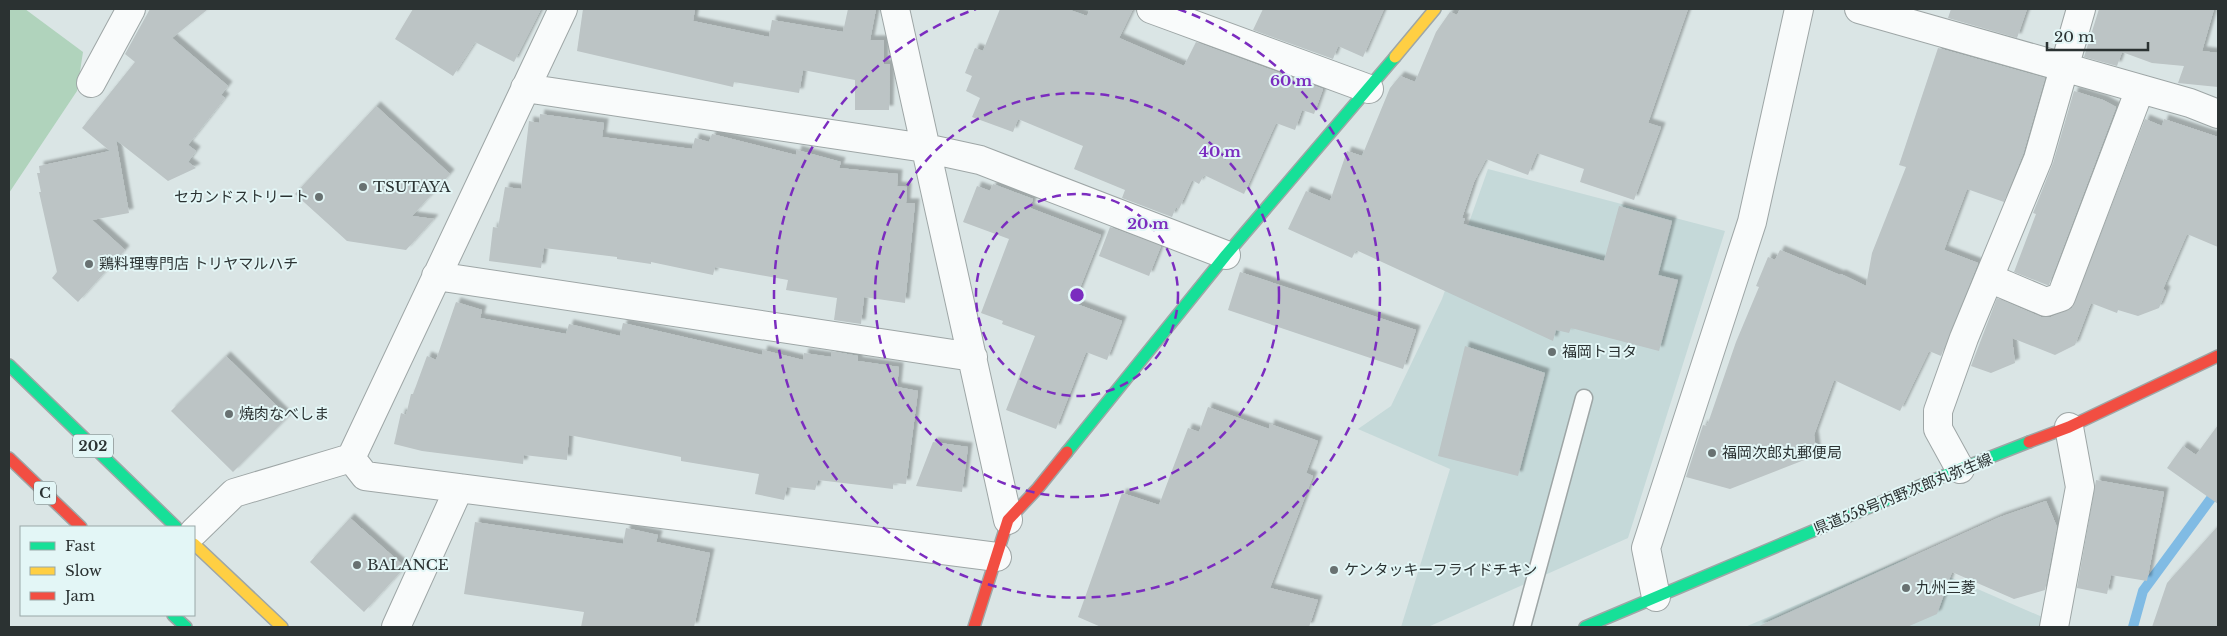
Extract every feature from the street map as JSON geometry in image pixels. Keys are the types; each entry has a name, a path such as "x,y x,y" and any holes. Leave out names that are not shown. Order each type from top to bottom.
{"main road":[{"path":"974,627 1008,520 1038,488 1226,256 1435,9"},
{"name":"県道558号内野次郎丸弥生線","path":"1598,624 1656,597 1960,470 2069,427 2218,356"},
{"name":"202","path":"9,365 175,526"},
{"path":"57,428 160,526"},
{"name":"C","path":"9,458 80,526"},
{"path":"9,470 67,526"},
{"path":"195,545 282,627"},
{"path":"195,560 266,627"},
{"path":"170,621 186,627"}],"street":[{"path":"91,83 131,9"},
{"path":"195,531 234,493 351,458 524,88 563,9"},
{"path":"895,9 1008,520"},
{"path":"1151,9 1369,89"},
{"path":"1656,597 1646,548 1752,222 1799,9"},
{"path":"1859,9 2190,103 2218,114"},
{"path":"1960,470 1938,429 1938,411 1964,338 2038,158 2081,9"},
{"path":"524,88 925,148 980,160 1226,256"},
{"path":"1989,278 2046,302 2061,297 2140,89"},
{"path":"436,276 973,357"},
{"path":"2054,627 2080,487 2069,427"},
{"path":"351,458 366,476 997,556"},
{"path":"396,627 459,488"}],"lane":[{"path":"1522,627 1584,398"}],"shaded area":[{"name":"福岡トヨタ","path":"1488,169 1725,231 1628,538 1428,627 1401,627 1450,469 1358,429 1391,406 1442,299"},
{"name":"九州三菱","path":"1906,558 2047,619 2046,627 1745,627"}],"green space":[{"path":"9,9 25,9 83,52 77,91 9,193"}],"building":[{"path":"150,9 208,9 172,38 228,86 221,95 225,98 188,145 196,151 188,162 196,168 168,181 116,140 129,213 92,220 125,250 78,302 52,278 57,272 39,192 41,192 37,173 40,173 39,166 110,151 82,128 135,62 125,54"},
{"path":"413,9 541,9 514,62 475,42 453,76 395,39"},
{"path":"583,9 695,9 693,21 769,37 772,20 843,32 848,9 876,9 870,40 884,40 884,64 890,64 889,110 855,110 855,80 803,70 799,93 734,82 733,87 577,51"},
{"path":"1000,9 1067,9 1087,16 1090,9 1133,9 1119,38 1184,66 1196,42 1323,89 1314,114 1302,110 1295,130 1276,123 1244,194 1204,175 1199,184 1192,180 1179,209 1176,207 1172,217 1122,198 1125,190 1074,169 1083,146 1018,119 1013,132 972,117 980,98 966,91 972,76 965,73 975,48 983,51"},
{"path":"1263,9 1384,9 1363,57 1338,46 1333,59 1253,30"},
{"path":"1460,9 1688,9 1648,123 1661,127 1634,200 1580,182 1584,169 1537,153 1528,175 1486,159 1474,182 1462,218 1465,218 1463,224 1604,261 1619,206 1672,221 1658,275 1678,280 1659,351 1571,328 1569,333 1556,330 1553,341 1356,250 1352,258 1288,229 1306,191 1330,201 1347,151 1362,156 1390,88 1400,76 1415,82 1436,32 1450,12 1457,15"},
{"path":"1951,9 2027,9 2017,38 1948,18"},
{"path":"2099,9 2214,9 2202,51 2218,53 2218,87 2178,83 2184,66 2152,63 2122,52 2117,66 2084,57"},
{"path":"1938,48 2045,78 2023,154 2004,202 1967,189 1944,250 1978,263 1941,356 1929,351 1900,411 1834,380 1814,435 1817,455 1730,489 1686,477 1703,425 1707,426 1736,342 1759,287 1756,286 1768,257 1775,260 1780,250 1866,286 1872,253 1906,167 1899,165"},
{"path":"2074,91 2103,100 2116,107 2049,285 2047,285 2014,272 2036,214 2033,213 2053,163"},
{"name":"TSUTAYA","path":"376,106 450,174 412,216 434,219 406,250 347,241 295,194"},
{"path":"540,114 604,123 602,137 692,149 695,138 709,142 712,134 796,155 797,150 841,162 839,168 898,174 897,186 907,187 906,203 915,203 905,303 864,297 861,324 834,320 837,298 786,290 788,280 715,267 713,275 651,262 651,264 617,259 617,257 544,248 541,268 489,261 493,227 498,228 505,187 521,189 529,121 539,123"},
{"path":"2145,119 2162,126 2164,119 2218,137 2218,247 2187,234 2163,289 2166,291 2159,308 2138,316 2118,310 2117,313 2091,303 2075,345 2055,355 2012,338 2015,363 1991,373 1971,366 1997,298 2041,317 2051,317 2072,308"},
{"path":"993,184 1033,199 1030,208 1101,235 1074,303 1122,321 1107,360 1086,352 1056,429 1006,410 1035,336 1002,324 1003,321 981,313 1009,239 963,222 977,186 990,191"},
{"path":"1110,227 1161,246 1149,276 1099,256"},
{"path":"1240,272 1416,330 1403,369 1228,310"},
{"path":"456,302 482,310 480,318 566,334 569,324 620,336 623,323 762,355 763,350 803,360 804,353 831,357 831,351 858,356 858,361 899,367 897,387 918,391 906,484 893,483 893,489 818,480 815,490 787,487 784,500 755,494 759,474 681,461 681,457 569,435 567,460 524,455 523,464 422,451 394,444 401,413 406,415 411,394 413,394 427,356 436,360"},
{"path":"1465,346 1545,373 1518,476 1438,456"},
{"name":"焼肉なべしま","path":"226,356 288,417 233,472 171,411"},
{"path":"1208,407 1269,429 1270,424 1318,441 1306,473 1313,476 1270,588 1318,600 1309,627 1101,627 1078,617 1122,493 1159,505 1188,428 1199,432"},
{"path":"2218,425 2218,504 2167,468 2183,446 2196,455"},
{"path":"933,442 968,447 962,492 916,486"},
{"path":"2096,480 2164,492 2147,581 2111,575 2107,594 2077,588"},
{"path":"2046,501 2057,527 2045,590 2014,599 1952,572 1937,614 1907,627 1757,627 2000,517"},
{"name":"BALANCE","path":"350,518 405,567 364,612 310,562"},
{"path":"475,522 623,544 626,528 658,535 656,542 710,553 694,627 581,627 584,612 464,594"},
{"path":"2218,526 2218,627 2152,627 2167,583"}],"waterway":[{"path":"2133,627 2143,591 2218,489"}],"traffic: fast":[{"path":"1067,452 1226,255 1395,57"},
{"path":"9,365 175,526"},
{"path":"1585,627 1960,469 2029,442"},
{"path":"174,616 186,627"}],"traffic: slow":[{"path":"1395,57 1435,9"},
{"path":"195,545 282,627"}],"traffic: jam":[{"path":"2029,442 2069,427 2218,356"},
{"path":"974,627 1008,520 1038,488 1067,452"},
{"path":"9,458 80,526"}],"place":[{"name":"TSUTAYA","path":"363,187"},
{"name":"セカンドストリート","path":"319,197"},
{"name":"鶏料理専門店 トリヤマルハチ","path":"89,264"},
{"name":"福岡トヨタ","path":"1552,352"},
{"name":"焼肉なべしま","path":"229,414"},
{"name":"福岡次郎丸郵便局","path":"1712,453"},
{"name":"BALANCE","path":"357,565"},
{"name":"ケンタッキーフライドチキン","path":"1334,570"},
{"name":"九州三菱","path":"1906,588"}]}
